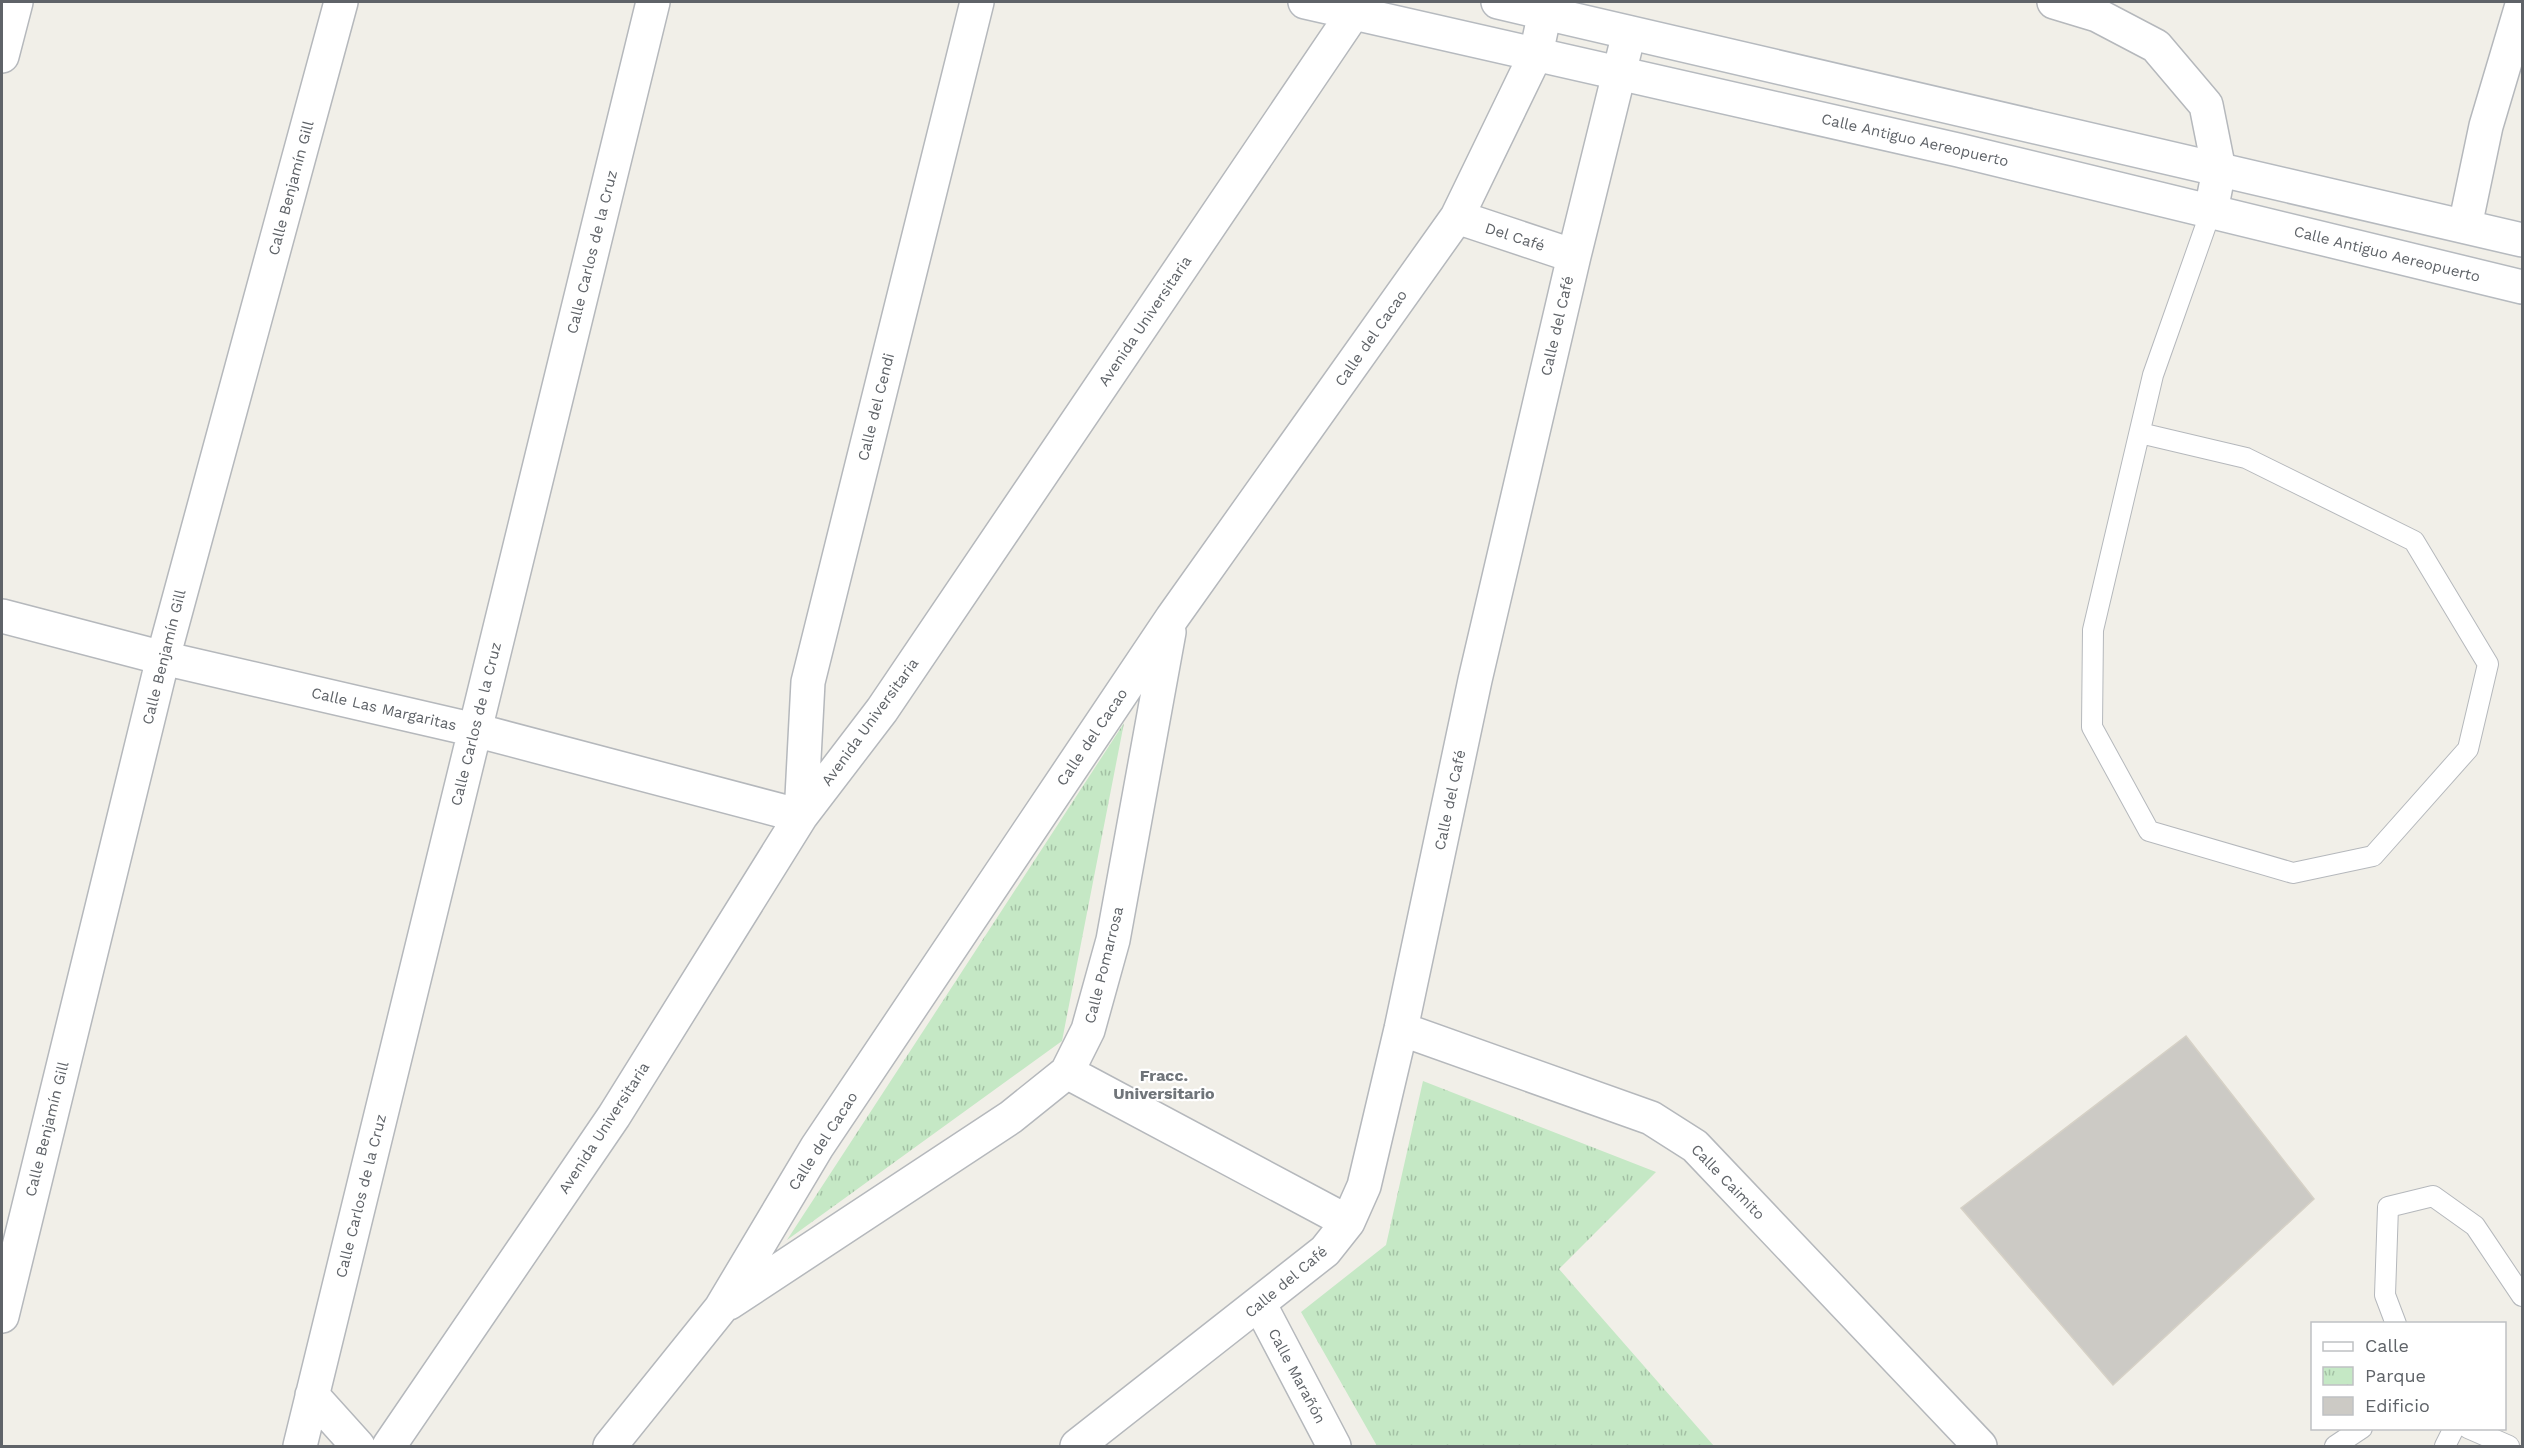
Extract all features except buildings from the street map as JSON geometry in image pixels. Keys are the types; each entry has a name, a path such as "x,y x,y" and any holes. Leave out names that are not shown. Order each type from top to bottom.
{"street":[{"path":"2,56 16,2"},
{"name":"Calle Benjamín Gill","path":"2,1316 163,658 341,2"},
{"name":"Calle Carlos de la Cruz","path":"300,1446 653,2"},
{"name":"Calle del Cendi","path":"801,816 808,682 976,2"},
{"name":"Calle Antiguo Aereopuerto","path":"1305,2 1356,7 1536,54 2211,211 2523,287"},
{"path":"1498,2 2523,240"},
{"path":"2054,2 2097,15 2156,46 2205,105 2219,170 2211,211"},
{"path":"2465,226 2486,126 2523,5"},
{"name":"Avenida Universitaria","path":"389,1446 614,1116 801,816 889,700 1356,7"},
{"name":"Calle del Cacao","path":"621,1442 721,1308 817,1147 1172,618 1457,217 1536,54 1545,12"},
{"name":"Calle del Café","path":"1077,1446 1260,1305 1325,1251 1348,1222 1364,1186 1401,1029 1475,680 1574,256 1621,73 1629,33"},
{"name":"Del Café","path":"1457,217 1574,256"},
{"name":"Calle Las Margaritas","path":"2,616 163,658 475,730 801,816"},
{"name":"Calle Pomarrosa","path":"721,1308 1011,1117 1067,1072 1088,1030 1113,940 1172,618"},
{"name":"Calle Caimito","path":"1401,1029 1651,1118 1695,1146 1980,1446"},
{"path":"1067,1072 1348,1222"},
{"name":"Calle Marañón","path":"1260,1305 1334,1446"},
{"path":"312,1395 358,1446"}],"lane":[{"path":"2140,433 2246,458 2414,541 2488,664 2468,749 2373,856 2293,873 2149,831 2092,727 2093,630 2153,375 2211,211"},
{"path":"2396,1322 2385,1295 2388,1207 2433,1196 2475,1226 2523,1296"},
{"path":"2335,1446 2359,1430"},
{"path":"2445,1446 2453,1430"},
{"path":"2473,1430 2509,1446"}],"green space":[{"path":"1124,723 1062,1041 787,1240"},
{"path":"1423,1081 1656,1172 1559,1269 1714,1446 1377,1446 1301,1312 1386,1245"}],"district":[{"name":"Fracc. Universitario","path":"1164,1084"}]}
